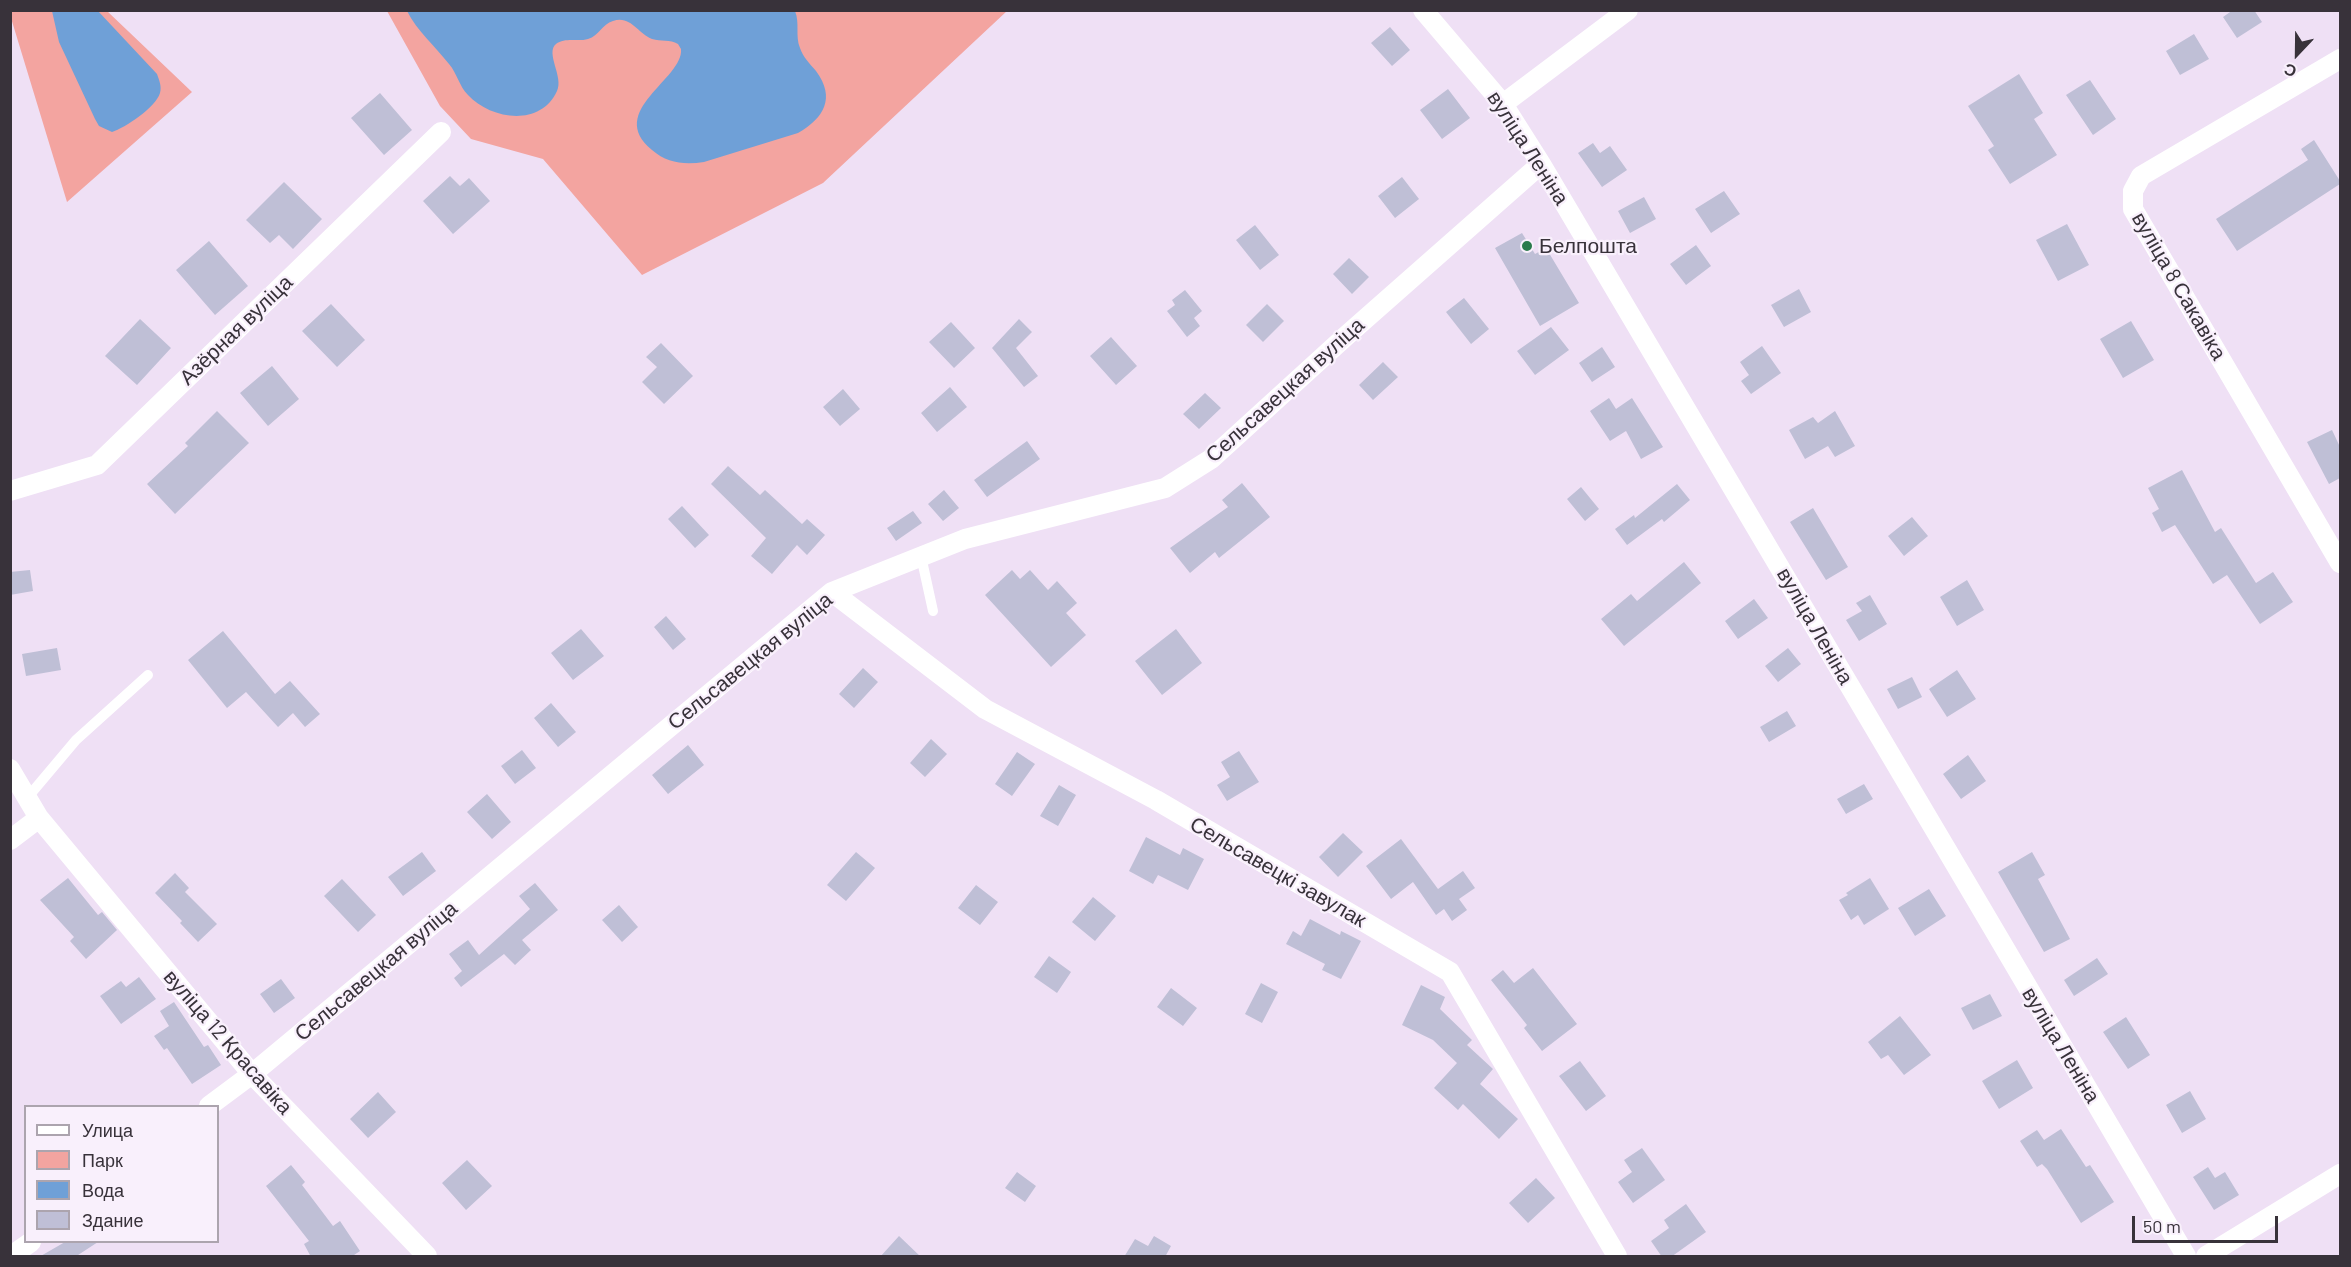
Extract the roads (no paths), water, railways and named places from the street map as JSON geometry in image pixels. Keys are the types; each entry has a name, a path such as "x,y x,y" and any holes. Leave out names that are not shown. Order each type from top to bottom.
{"street":[{"name":"вуліца Леніна","path":"1423,10 1503,104 1540,164 1790,580 1875,731 2186,1257"},
{"path":"1503,104 1628,10"},
{"name":"вуліца 8 Сакавіка","path":"2340,59 2141,176 2133,191 2133,208 2340,563"},
{"name":"Азёрная вуліца","path":"10,491 97,465 441,132"},
{"name":"Сельсавецкая вуліца","path":"212,1105 252,1074 832,592 965,539 1165,488 1211,459 1540,164"},
{"name":"Сельсавецкі завулак","path":"832,592 985,709 1156,800 1450,972 1617,1257"},
{"name":"вуліца 12 Красавіка","path":"10,769 39,818 252,1074 427,1257"},
{"path":"10,840 39,818"},
{"path":"2206,1257 2340,1174"},
{"path":"11,1257 30,1243"}],"lane":[{"path":"921,556 933,611"},
{"path":"28,797 76,740 148,675"}],"water":[{"path":"52,11 98,11 157,74 161,90 153,104 132,122 118,130 112,132 99,126 59,42"},
{"path":"407,11 795,11 799,43 803,54 822,81 826,99 815,121 798,133 704,162 676,162 652,150 640,136 637,122 641,109 679,60 681,49 678,44 647,37 630,23 619,20 609,23 588,39 560,42 553,48 552,53 559,85 557,91 549,103 539,111 514,116 489,110 468,95 452,68 421,32"}],"place":[{"name":"Белпошта","path":"1527,246"}]}
